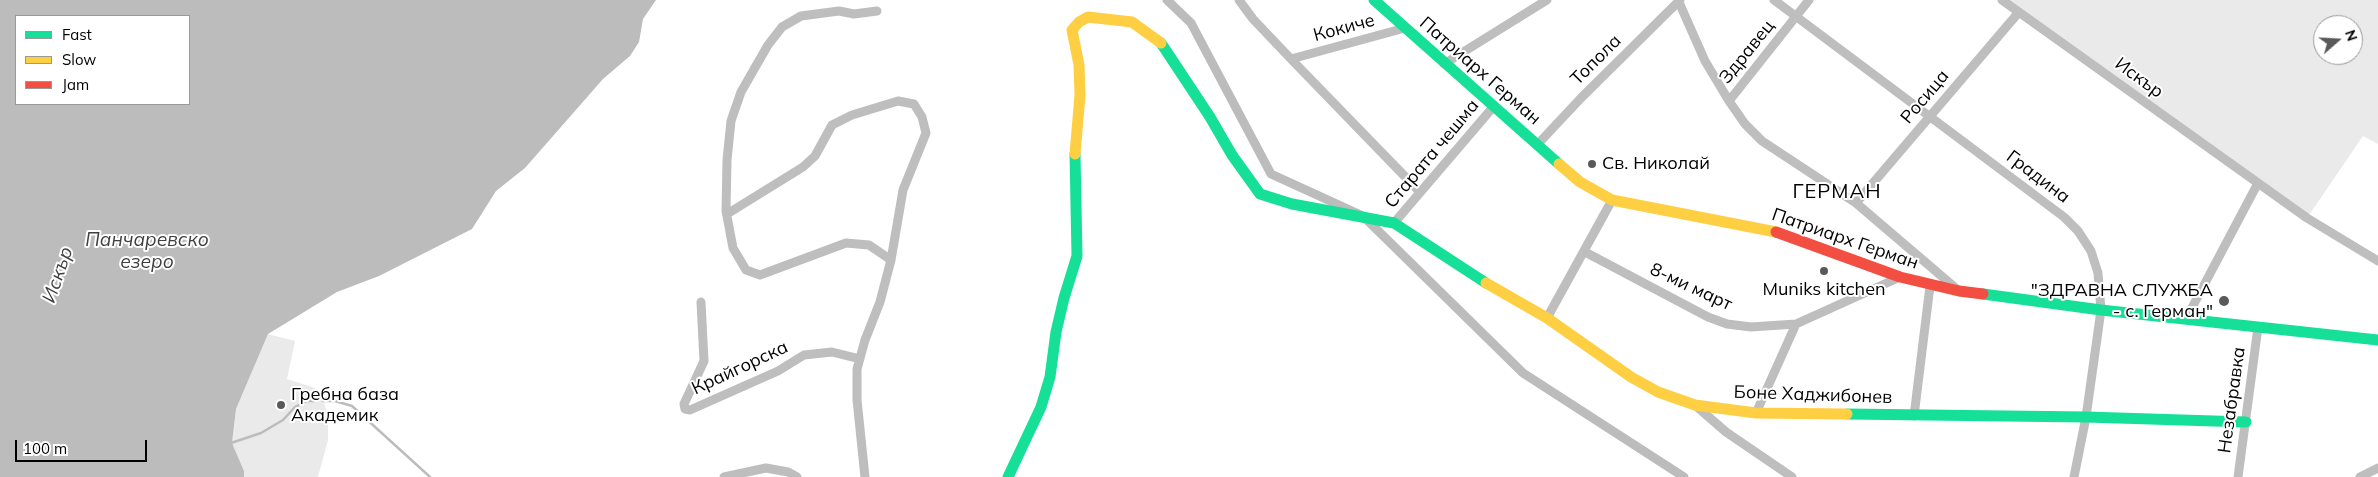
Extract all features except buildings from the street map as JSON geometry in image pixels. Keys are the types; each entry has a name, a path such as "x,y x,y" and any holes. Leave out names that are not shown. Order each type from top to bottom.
{"street":[{"path":"1239,0 1253,19 1291,60 1420,192"},
{"name":"Патриарх Герман","path":"1374,0 1444,64 1580,182 1612,200 1777,232 1930,286 2101,310 2378,340"},
{"path":"1444,64 1547,0"},
{"name":"Градина","path":"1774,0 2064,217 2078,231 2091,251 2098,273 2101,310 2086,417 2074,477"},
{"name":"Здравец","path":"1729,101 1809,0"},
{"name":"Искър","path":"2002,0 2307,218 2378,261"},
{"path":"1679,1 1705,61 1745,124 1762,141 1856,203 1959,291"},
{"name":"Топола","path":"1538,145 1581,98 1679,1"},
{"path":"877,12 854,14 839,11 801,16 782,27 768,45 741,92 731,121 726,160 727,214 733,248 746,270 760,275 846,243 870,245 891,260"},
{"name":"Росица","path":"1856,203 2019,12"},
{"name":"Боне Хаджибонев","path":"1008,477 1031,432 1041,406 1050,377 1056,332 1064,298 1077,256 1074,165 1080,94 1079,66 1072,30 1079,22 1088,17 1132,22 1159,40 1210,117 1232,155 1260,194 1292,204 1313,206 1394,223 1489,285 1547,318 1631,377 1658,392 1696,405 1756,413 2086,417 2246,422"},
{"name":"Кокиче","path":"1291,60 1405,28"},
{"path":"727,214 804,166 815,156 832,125 852,115 898,101 914,104 922,117 926,133 903,190 891,260 880,302 858,370 857,400 865,477"},
{"name":"Старата чешма","path":"1394,223 1494,106"},
{"path":"2186,319 2258,183"},
{"path":"1547,318 1612,200"},
{"name":"8-ми март","path":"1585,252 1708,317 1726,324 1767,327 1796,324 1900,277"},
{"path":"1914,416 1930,286"},
{"name":"Крайгорска","path":"701,302 704,361 684,404 685,409 690,410 778,371 804,355 832,352 860,359"},
{"path":"1756,413 1796,324"},
{"name":"Незабравка","path":"2238,477 2258,327"},
{"path":"1696,405 1726,432 1792,477"},
{"path":"724,477 766,468 788,472 798,477"},
{"path":"2360,477 2378,468"}],"shaded area":[{"path":"2002,0 2378,0 2378,144 2363,136 2307,218"},
{"name":"Гребна база Академик","path":"268,334 295,341 287,379 315,388 323,400 328,416 328,440 318,477 244,477 244,471 232,443 236,409"}],"water":[{"name":"Панчаревско езеро","path":"0,0 656,0 643,19 639,42 630,56 603,79 525,168 496,191 472,229 379,276 337,292 268,334 236,409 232,443 244,471 244,477 0,477"}],"waterway":[{"path":"1167,0 1191,23 1271,174 1363,216 1523,373 1684,477"},
{"path":"231,443 261,433 283,420 295,407 307,401 314,401"},
{"path":"323,401 335,401 352,406 430,477"}],"traffic: fast":[{"path":"1374,0 1559,164"},
{"path":"1161,43 1210,117 1232,155 1260,194 1292,204 1394,223 1486,283"},
{"path":"1008,477 1041,407 1050,377 1056,332 1064,298 1077,256 1075,154"},
{"path":"1983,294 2101,310 2378,340"},
{"path":"1847,414 2086,417 2246,422"}],"traffic: slow":[{"path":"1075,154 1080,95 1079,65 1072,30 1079,22 1088,17 1132,22 1161,43"},
{"path":"1559,164 1580,182 1612,200 1776,232"},
{"path":"1486,283 1547,318 1631,377 1658,392 1695,405 1756,413 1847,414"}],"traffic: jam":[{"path":"1776,232 1900,277 1959,291 1983,294"}],"place":[{"name":"Св. Николай","path":"1592,164"},
{"name":"Muniks kitchen","path":"1824,271"},
{"name":"\"ЗДРАВНА СЛУЖБА - с. Герман\"","path":"2224,301"},
{"name":"Гребна база Академик","path":"281,405"}],"district":[{"name":"ГЕРМАН","path":"1837,192"}]}
